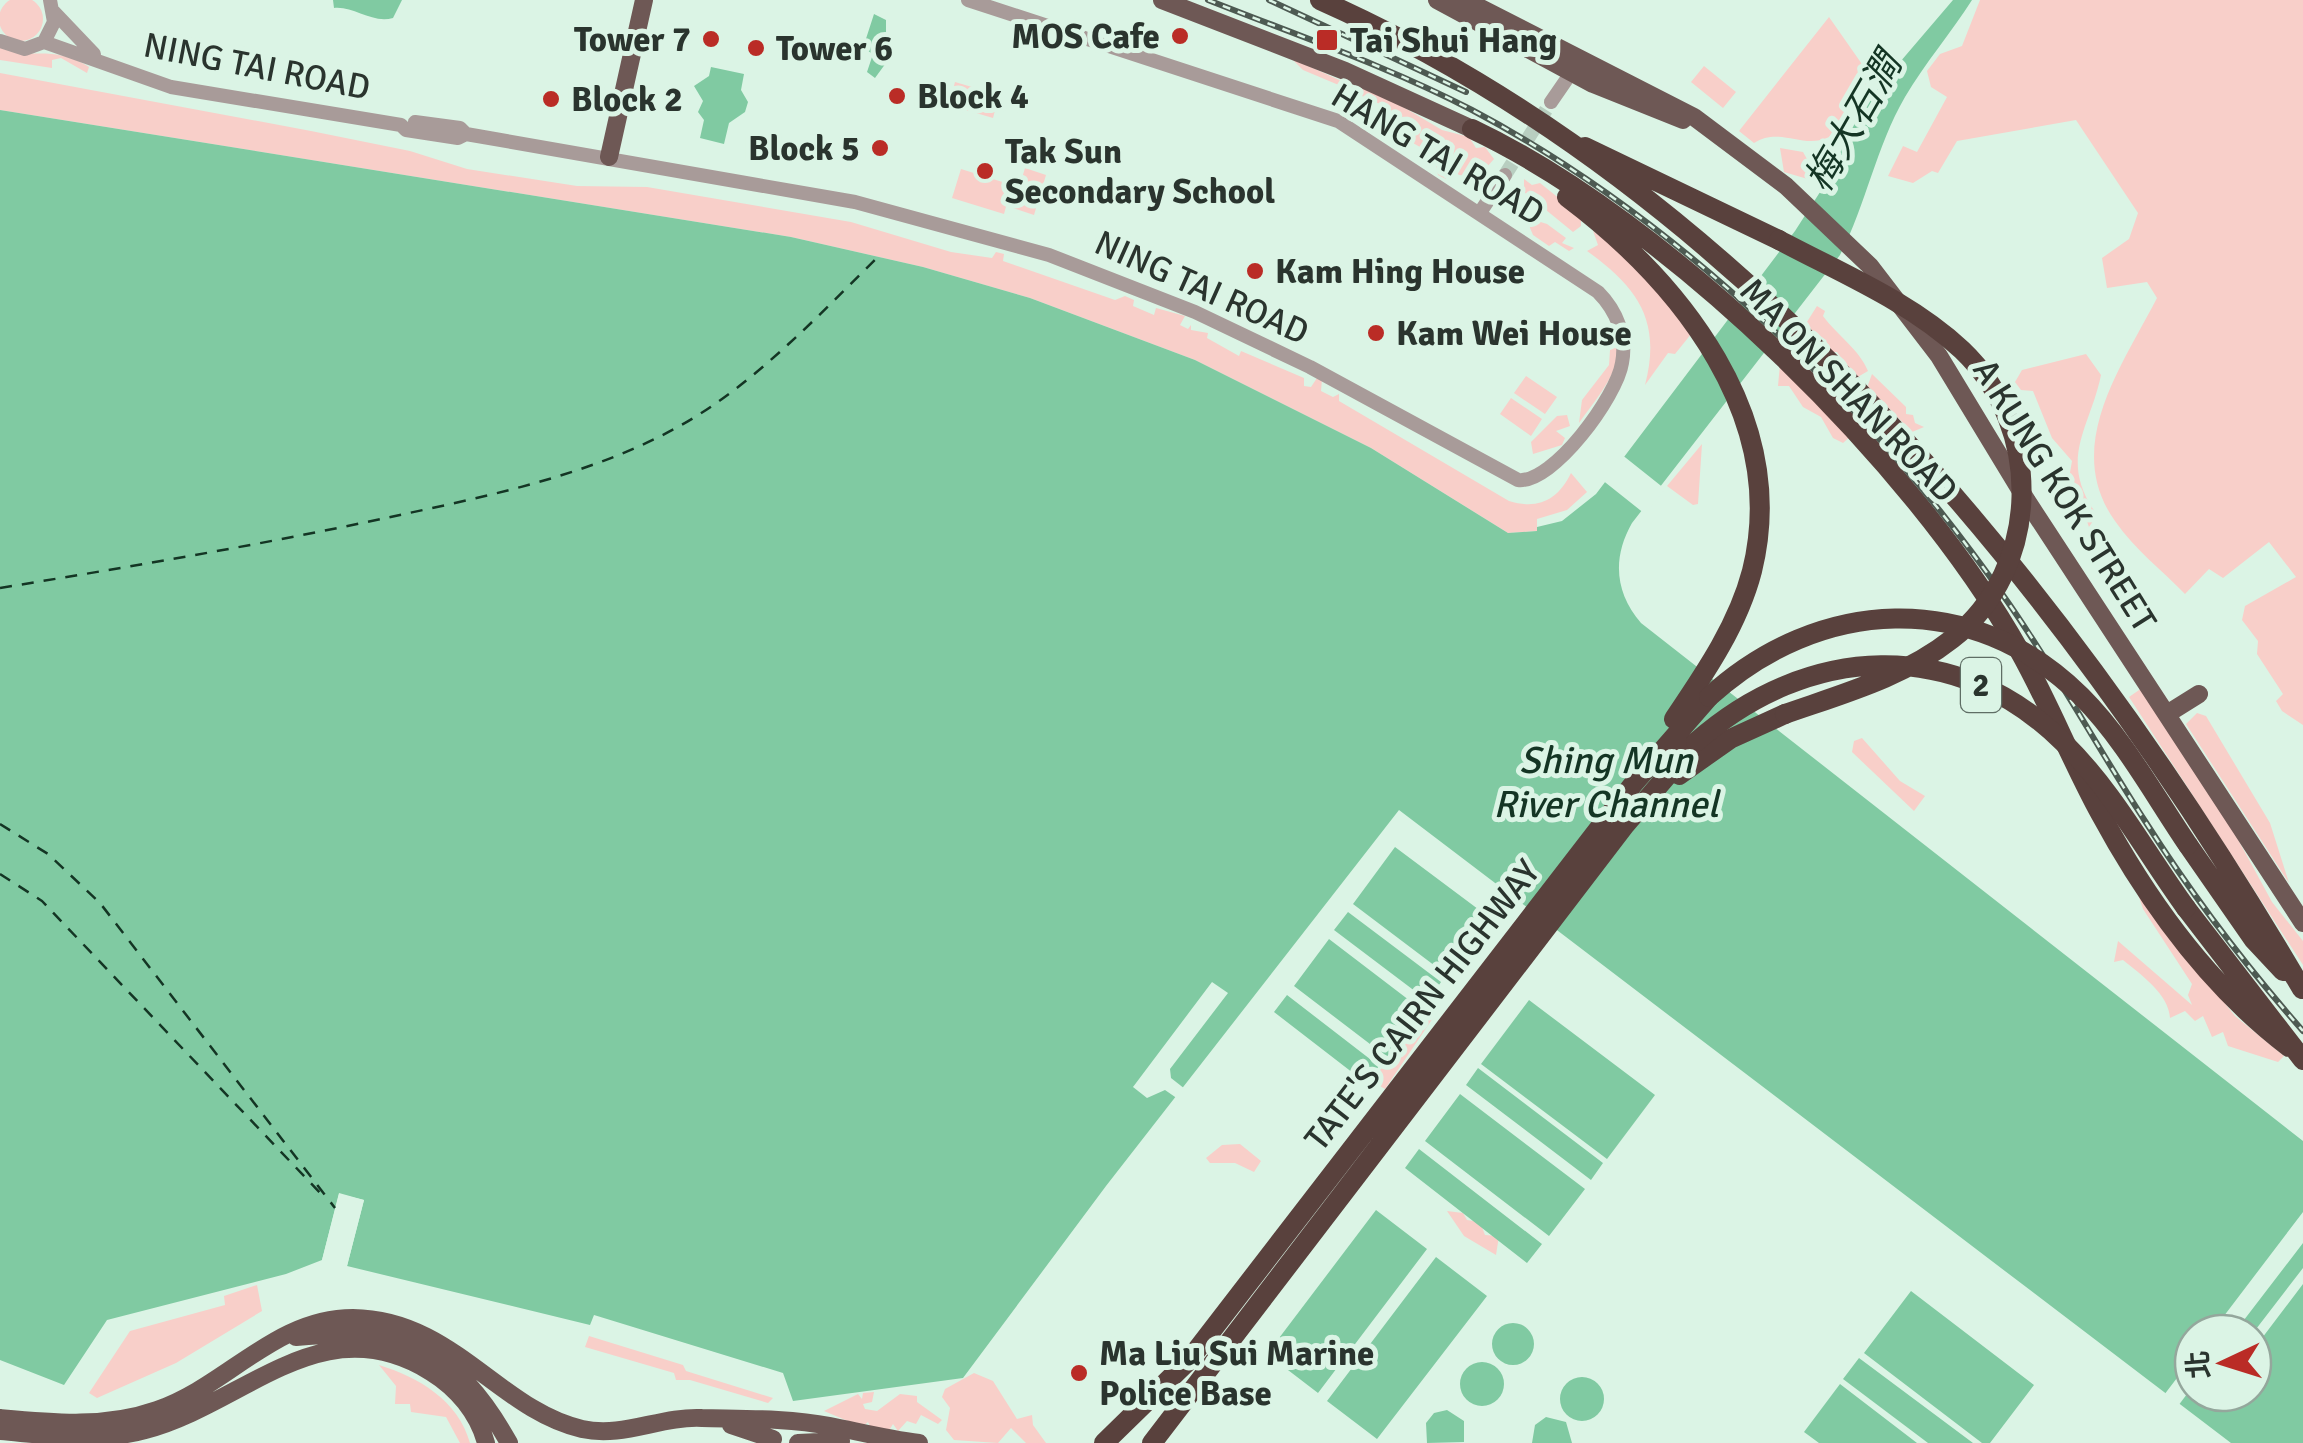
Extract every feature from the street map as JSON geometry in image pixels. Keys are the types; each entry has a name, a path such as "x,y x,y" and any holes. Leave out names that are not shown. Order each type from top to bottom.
{"highway":[{"name":"MA ON SHAN ROAD","path":"1320,0 1402,38 1569,141 1741,277 1801,334 1942,484 2133,723 2197,815 2303,990"},
{"path":"1472,129 1592,217 1672,295 1717,359 1746,420 1758,473 1759,530 1752,572 1730,627 1640,776"},
{"name":"MA ON SHAN ROAD","path":"1472,129 1602,205 1720,302 1843,420 1945,537 2020,651 2100,814 2142,883 2213,976 2296,1054"},
{"path":"1569,141 1728,213 1902,306 1962,350 1991,386 2012,427 2021,465 2022,512 2012,555 1998,585 1952,639 1887,676 1744,732 1702,757 1642,804"},
{"name":"TATE'S CAIRN HIGHWAY","path":"1104,1443 1189,1360 1640,776 1709,696 1774,648 1846,622 1932,620 1997,639 2068,684 2116,738 2254,940 2303,990"},
{"name":"TATE'S CAIRN HIGHWAY","path":"1152,1443 1642,804 1696,742 1731,713 1777,687 1857,666 1922,668 1988,689 2049,729 2104,788 2186,908 2296,1054"}],"main road":[{"path":"609,157 644,0"},
{"name":"MA ON SHAN ROAD","path":"1162,0 1345,71 1472,129"},
{"path":"1437,0 1576,65"},
{"path":"1465,0 1576,65"},
{"name":"A KUNG KOK STREET","path":"1576,65 1726,142 1805,202 1870,266 1939,356 1998,457 2303,923"},
{"path":"2167,714 2198,694"},
{"path":"0,1418 94,1424 157,1410 281,1338 326,1320 361,1318 396,1324 447,1348 549,1416 579,1428 620,1431 710,1419 828,1426 874,1438 919,1443"},
{"path":"281,1338 346,1332 381,1335 422,1349 462,1378 509,1443"},
{"path":"0,1431 96,1437 144,1430 184,1417 290,1361 327,1351 357,1349 397,1356 441,1379 473,1412 486,1443"},
{"path":"710,1419 770,1441 840,1441"}],"street":[{"name":"HANG TAI ROAD","path":"968,0 1318,112 1481,211 1592,286 1616,314 1623,342 1620,375 1580,434"},
{"path":"44,42 52,6"},
{"name":"NING TAI ROAD","path":"52,6 64,26 102,60"},
{"name":"NING TAI ROAD","path":"0,41 25,49 44,42 102,60 141,78 186,90 401,125 406,130 458,138 466,134 609,157 870,206 1049,254 1195,312 1310,366 1518,480 1543,476 1580,434"},
{"path":"1551,102 1576,65"},
{"path":"1481,211 1505,174"}],"shaded area":[{"path":"21,-3 37,3 43,19 37,35 21,41 5,35 -1,19 5,3"},
{"path":"1980,0 2303,0 2303,725 2282,711 2276,701 2283,694 2257,654 2258,641 2242,620 2245,606 2296,577 2269,542 2223,578 2209,569 2185,594 2123,531 2100,493 2094,465 2103,407 2157,298 2147,282 2107,288 2102,258 2129,239 2138,213 2076,120 1957,141 1938,173 1932,171 1913,183 1888,176 1903,146 1917,152 1947,97 1931,87 1927,71 1940,54 1962,46"},
{"path":"1829,17 1871,77 1869,82 1829,137 1810,141 1773,137 1754,143 1739,131"},
{"path":"0,47 63,56 89,67 87,73 61,58 52,60 52,68 0,60"},
{"path":"1291,58 1359,89 1368,86 1442,130 1469,137 1476,148 1485,147 1494,159 1478,177 1459,175 1447,164 1453,170 1446,179 1438,175 1434,155 1413,143 1410,130 1400,140 1377,125 1382,105 1353,92 1343,99 1341,86 1303,70"},
{"path":"1704,66 1736,92 1723,108 1691,82"},
{"path":"0,73 410,151 467,169 577,186 647,187 851,222 951,252 992,258 996,252 1004,254 1003,261 1115,300 1125,296 1134,300 1133,306 1154,315 1156,308 1185,316 1180,325 1188,329 1191,325 1191,330 1208,333 1207,338 1239,356 1241,351 1304,378 1304,386 1311,387 1317,378 1322,379 1321,391 1333,397 1339,394 1339,401 1509,501 1546,501 1560,490 1571,473 1587,492 1567,510 1537,519 1537,531 1508,533 1371,448 1195,360 1030,298 923,267 791,237 0,110"},
{"path":"955,82 999,95 993,118 949,105"},
{"path":"1780,148 1803,152 1815,173 1811,180 1784,172"},
{"path":"1025,168 1046,175 1034,215 1013,208"},
{"path":"961,169 1012,185 1004,214 952,198"},
{"path":"1524,179 1532,185 1540,183 1581,216 1581,226 1573,232 1524,192"},
{"path":"1525,211 1528,218 1547,224 1566,238 1562,243 1574,248 1569,251 1555,242 1549,246 1533,235 1528,223 1518,218"},
{"path":"1593,231 1629,259 1692,333 1675,354 1668,353 1645,385 1650,342 1647,324 1632,292 1587,251 1598,245"},
{"path":"1817,306 1825,311 1823,316 1868,371 1856,378 1837,352 1830,352 1826,340 1805,325"},
{"path":"1612,321 1620,347 1617,361 1612,375 1579,423 1582,400 1609,365"},
{"path":"2086,354 2101,375 2078,460 2085,495 2097,515 2089,527 2078,496 2068,484 2072,461 2052,438 2033,391 2021,390 2015,382 2022,370"},
{"path":"1780,364 1851,436 1843,443 1833,438 1821,417 1803,407 1789,386 1778,386"},
{"path":"1872,374 1906,407 1906,414 1913,415 1915,423 1924,427 1912,432 1885,404 1872,400 1868,385"},
{"path":"1526,376 1557,397 1545,414 1514,393"},
{"path":"1511,398 1542,419 1531,436 1500,414"},
{"path":"1567,415 1570,426 1556,431 1565,438 1562,445 1533,454 1531,442 1557,416"},
{"path":"1702,444 1698,504 1693,505 1667,486"},
{"path":"2142,688 2235,834 2272,902 2303,941 2303,965 2129,697"},
{"path":"2197,713 2206,716 2270,823 2289,883 2186,724"},
{"path":"1862,738 1900,781 1925,796 1914,811 1852,752 1854,741"},
{"path":"2138,894 2235,1016 2284,1056 2278,1062 2228,1046 2223,1032 2212,1037 2203,1016 2195,1021 2185,1011 2170,1018 2165,1001 2152,985 2123,960 2114,962 2118,941 2192,1005 2188,995 2192,984 2143,909"},
{"path":"1430,1009 1433,1018 1385,1089 1371,1081"},
{"path":"1240,1144 1261,1161 1254,1172 1235,1163 1210,1163 1206,1158 1222,1145"},
{"path":"1447,1211 1463,1213 1467,1220 1480,1222 1485,1235 1499,1236 1496,1255 1464,1236"},
{"path":"257,1285 262,1311 176,1363 97,1398 89,1393 130,1331 225,1305 224,1296"},
{"path":"589,1336 773,1398 768,1403 690,1380 676,1380 674,1373 585,1347"},
{"path":"379,1365 435,1392 456,1414 470,1443 460,1443 446,1417 411,1412 410,1404 395,1404 396,1386"},
{"path":"974,1373 993,1381 1017,1419 1032,1415 1033,1425 1046,1443 1026,1443 1011,1428 998,1443 954,1440 946,1430 950,1408 942,1397 945,1389"},
{"path":"874,1392 872,1402 863,1404 865,1409 877,1411 900,1394 917,1396 917,1402 942,1420 938,1424 921,1415 916,1424 907,1421 898,1431 893,1424 890,1429 871,1429 868,1422 862,1427 824,1411 858,1394 862,1399 863,1393"}],"water":[{"path":"333,0 402,0 393,18 385,19 334,8"},
{"name":"Shing Mun River Channel","path":"1953,0 1972,0 1895,116 1840,255 1632,523 1621,549 1621,587 1641,623 2303,1141 2303,1443 2231,1443 2192,1413 2273,1413 2273,1313 2173,1313 2173,1399 1399,810 1106,1186 963,1378 793,1401 783,1373 594,1315 590,1325 347,1266 364,1200 339,1194 322,1260 286,1274 107,1320 64,1385 0,1360 0,110 791,237 923,267 1030,298 1195,360 1371,448 1508,533 1537,531 1537,527 1562,521 1596,494 1795,231 1822,189 1865,103"},
{"path":"874,14 886,20 886,46 894,52 875,78 867,72 873,54 863,48"},
{"path":"711,67 744,74 741,90 748,102 745,112 729,123 724,144 700,138 704,120 698,112 703,101 694,86 709,76"},
{"path":"1395,847 1490,918 1447,975 1353,904"},
{"path":"1348,912 1441,982 1428,1001 1334,930"},
{"path":"1329,939 1422,1010 1387,1057 1294,986"},
{"path":"1287,995 1379,1066 1366,1083 1274,1012"},
{"path":"1529,1000 1655,1095 1607,1159 1481,1064"},
{"path":"1478,1068 1603,1163 1591,1180 1466,1085"},
{"path":"1460,1094 1585,1189 1549,1236 1425,1141"},
{"path":"1419,1149 1542,1244 1527,1263 1405,1168"},
{"path":"1376,1210 1427,1249 1318,1393 1267,1354"},
{"path":"1436,1257 1487,1296 1377,1439 1327,1401"},
{"path":"1911,1291 2034,1385 1990,1443 1982,1443 1864,1353"},
{"path":"1513,1323 1528,1329 1534,1344 1528,1359 1513,1365 1498,1359 1492,1344 1498,1329"},
{"path":"1859,1358 1973,1443 1928,1443 1843,1379"},
{"path":"1482,1362 1497,1369 1504,1384 1497,1399 1482,1406 1467,1399 1460,1384 1467,1369"},
{"path":"1582,1377 1597,1384 1604,1399 1597,1414 1582,1421 1567,1414 1560,1399 1567,1384"},
{"path":"1840,1384 1917,1443 1819,1443 1804,1432"},
{"path":"1447,1410 1464,1421 1464,1442 1427,1443 1426,1423 1434,1413"},
{"path":"1546,1417 1566,1422 1572,1443 1532,1443 1535,1425"}],"pier":[{"path":"1621,454 1665,489 1645,514 1601,479"},
{"path":"1212,982 1228,993 1170,1069 1171,1078 1185,1089 1178,1099 1165,1090 1147,1098 1133,1087"},
{"path":"339,1193 364,1200 347,1266 342,1265 358,1203 343,1199 327,1261 322,1260"},
{"path":"2303,1212 2303,1243 2249,1313 2226,1313"},
{"path":"2303,1268 2303,1284 2273,1324 2273,1313 2268,1313"},
{"path":"2173,1383 2173,1402 2164,1395"}],"ferry route":[{"path":"0,588 381,519 514,489 602,462 684,424 722,399 784,348 879,256"},
{"path":"0,824 48,854 100,903 335,1208"},
{"path":"0,874 42,901 324,1197"}],"tunnel":[{"path":"1505,175 1551,102"}],"railway":[{"path":"1208,0 1375,65 1472,110 1549,155 1624,206 1697,262 1766,323 1832,388 1952,526 2059,680 2181,876 2303,1031"},
{"path":"1269,0 1466,92"}],"place":[{"name":"MOS Cafe","path":"1180,36"},
{"name":"Tower 7","path":"711,39"},
{"name":"Tai Shui Hang","path":"1327,40"},
{"name":"Tower 6","path":"756,48"},
{"name":"Block 4","path":"897,96"},
{"name":"Block 2","path":"551,99"},
{"name":"Block 5","path":"880,148"},
{"name":"Tak Sun Secondary School","path":"985,171"},
{"name":"Kam Hing House","path":"1255,271"},
{"name":"Kam Wei House","path":"1376,333"},
{"name":"Ma Liu Sui Marine Police Base","path":"1079,1373"}],"water label":[{"name":"梅大石澗","path":"1853,122"}]}
